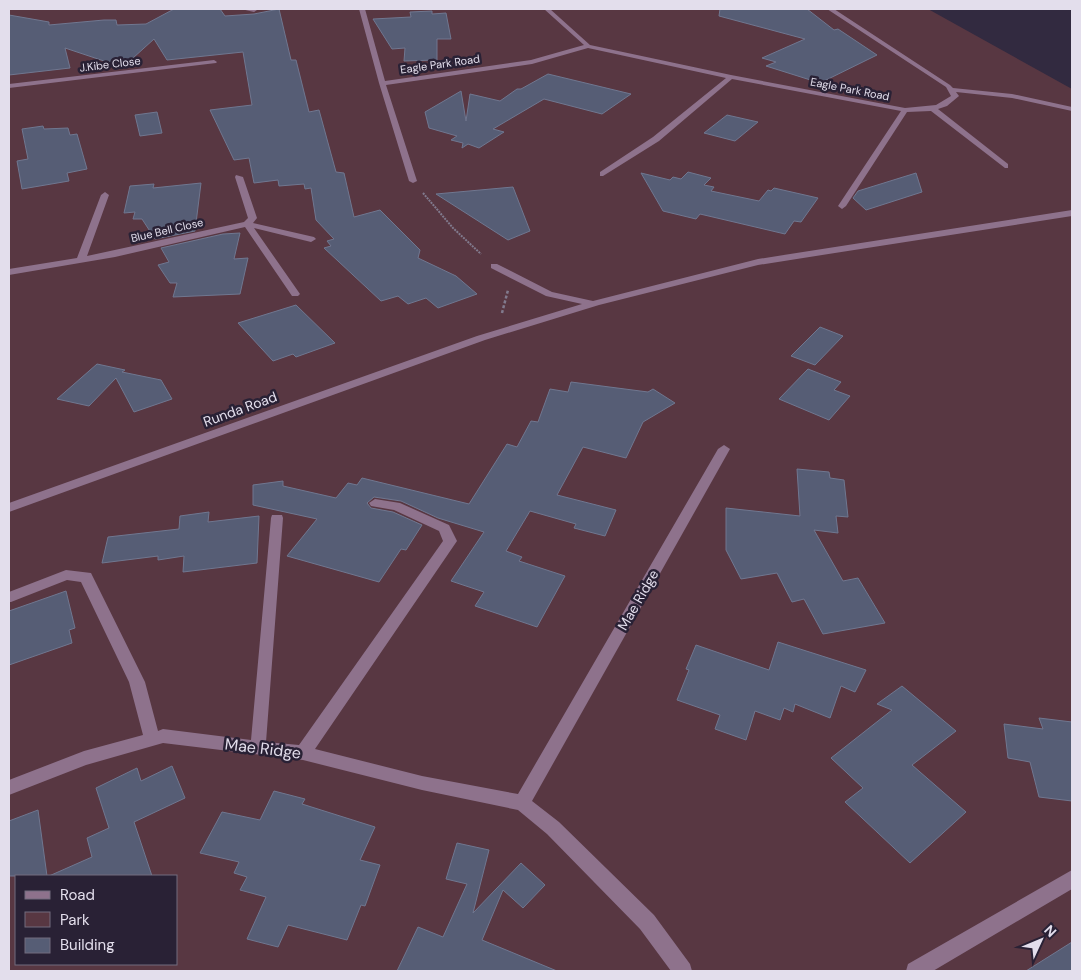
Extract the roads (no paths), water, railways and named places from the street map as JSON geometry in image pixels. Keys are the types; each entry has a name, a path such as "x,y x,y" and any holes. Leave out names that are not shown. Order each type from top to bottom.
{"street":[{"path":"244,9 254,10"},
{"path":"362,9 413,182"},
{"name":"Eagle Park Road","path":"546,9 588,46"},
{"path":"830,9 948,86 951,90 994,94 1072,108"},
{"name":"Eagle Park Road","path":"382,82 532,62 588,46 732,77 905,110 932,108 948,104 955,96 951,90"},
{"name":"J.Kibe Close","path":"9,86 214,62"},
{"path":"603,174 656,139 732,77"},
{"path":"932,108 1005,166"},
{"path":"842,206 905,110"},
{"path":"239,177 253,218 247,224"},
{"path":"80,259 105,195"},
{"name":"Runda Road","path":"9,508 480,338 595,303 758,262 1072,214"},
{"path":"247,224 311,238"},
{"path":"247,224 295,294"},
{"name":"Blue Bell Close","path":"9,272 115,254 247,224"},
{"path":"494,266 549,294 595,303"},
{"name":"Mae Ridge","path":"522,803 724,449"},
{"path":"303,753 450,541 444,528 396,506 375,503"},
{"path":"258,748 277,518"},
{"path":"11,597 66,575 86,577 137,682 152,739"},
{"name":"Mae Ridge","path":"9,788 84,758 163,736 303,753 422,783 522,803 553,828 647,922 683,971"},
{"path":"915,971 1072,878"}]}
